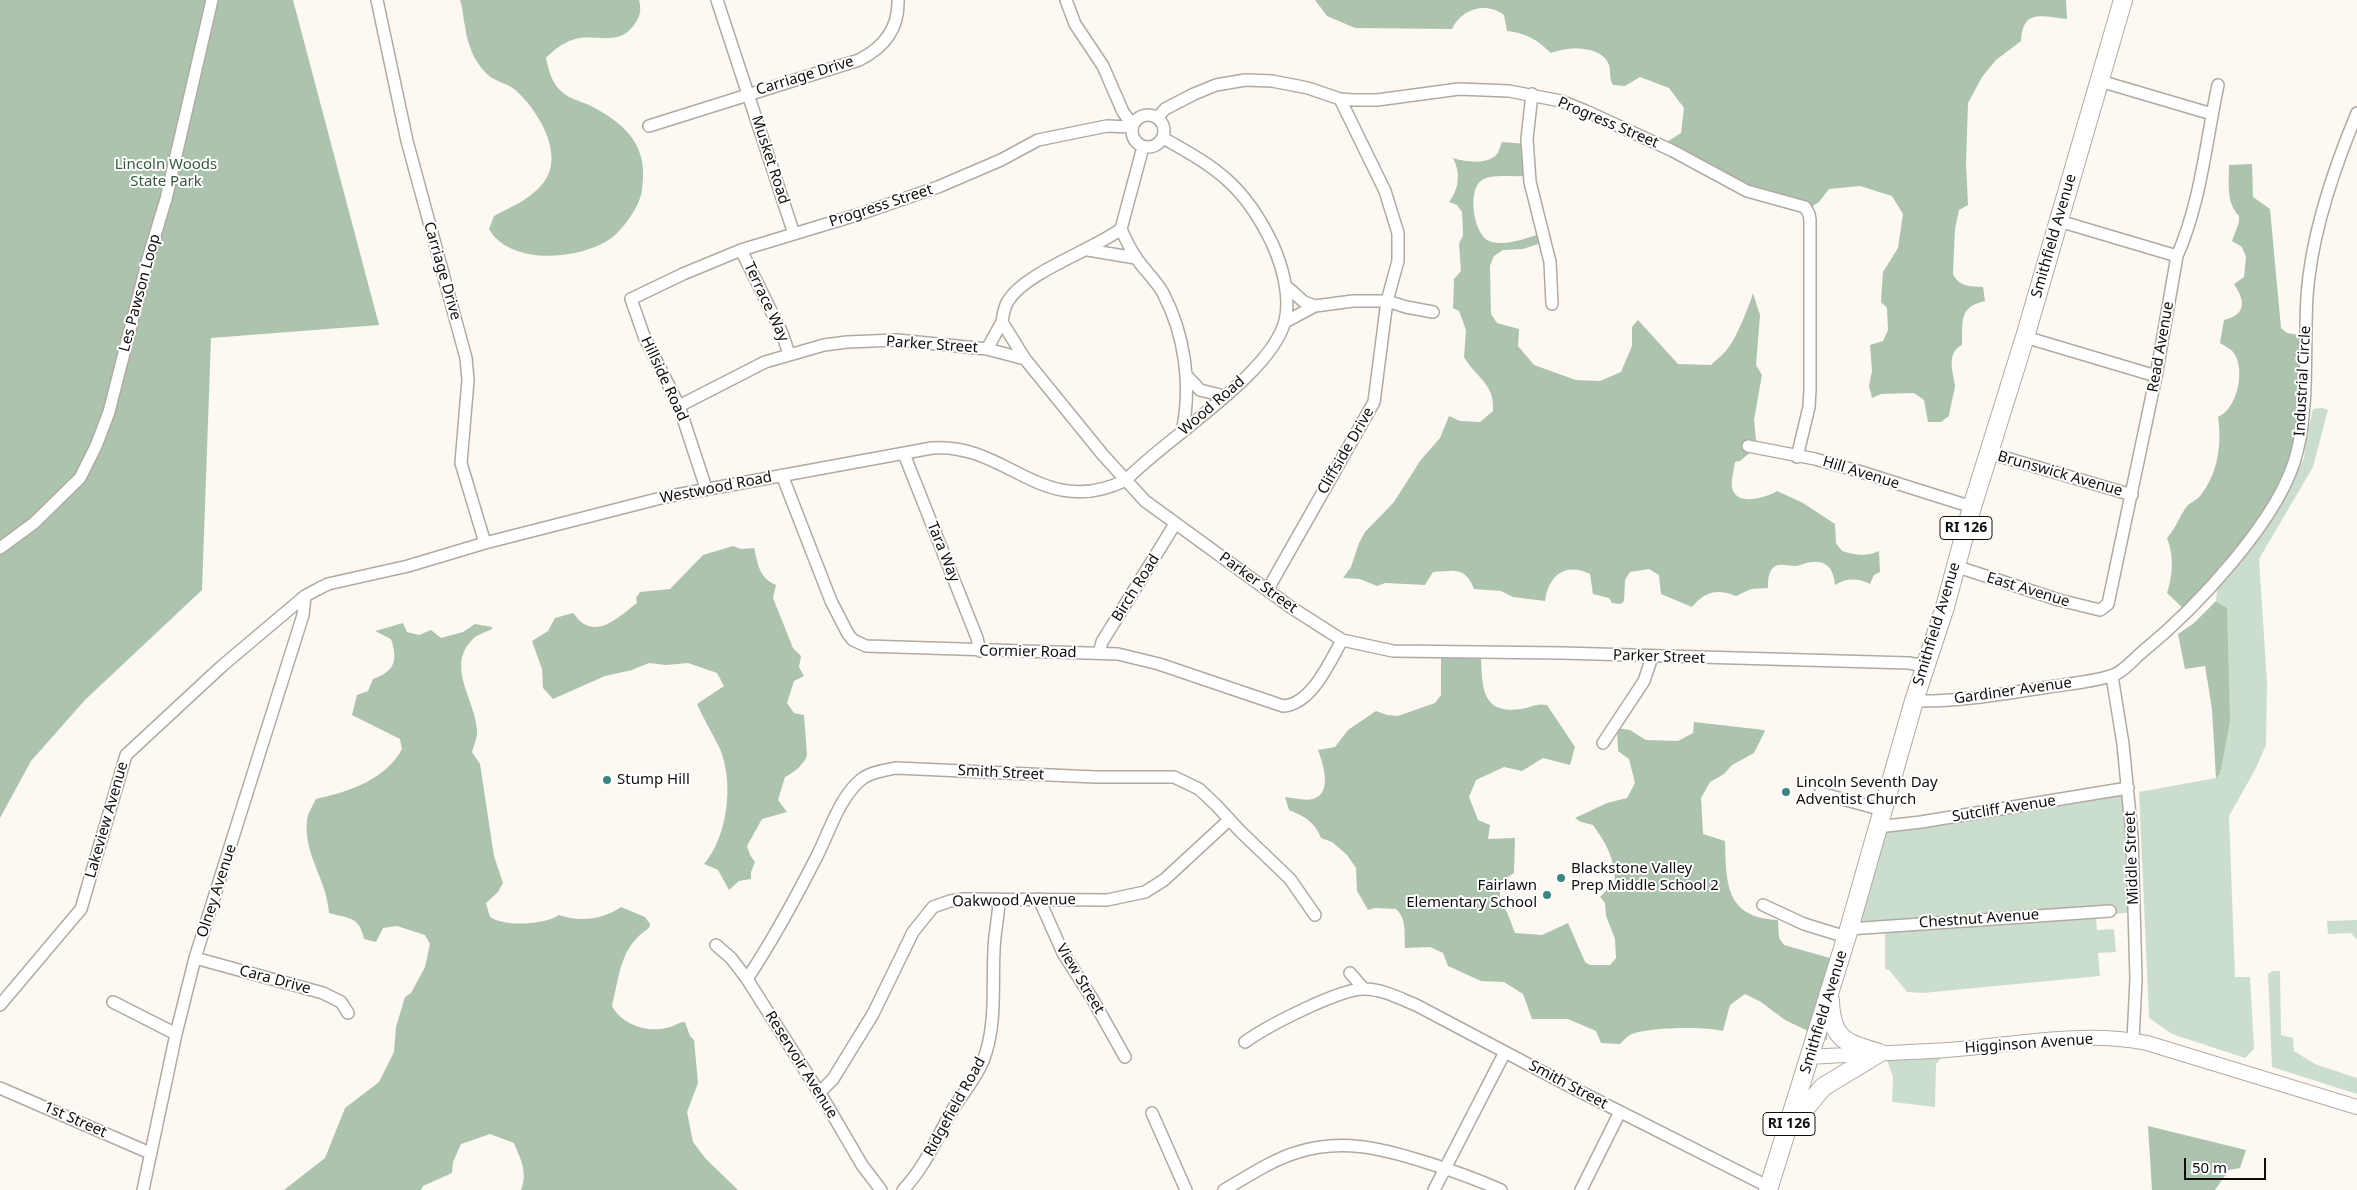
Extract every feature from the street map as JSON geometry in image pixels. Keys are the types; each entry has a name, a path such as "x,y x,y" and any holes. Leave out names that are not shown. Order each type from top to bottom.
{"main road":[{"name":"Smithfield Avenue","path":"1769,1188 1848,933 1914,701 2025,337 2123,0"},
{"path":"1830,990 1831,1017 1840,1037 1858,1047 1879,1053"},
{"path":"1786,1134 1803,1109 1823,1087 1879,1053"}],"street":[{"name":"Les Pawson Loop","path":"0,548 34,523 80,478 96,446 109,412 149,255 166,199 212,0"},
{"name":"Carriage Drive","path":"378,0 406,141 466,358 468,380 461,463 485,543"},
{"name":"Musket Road","path":"717,0 794,234"},
{"name":"Carriage Drive","path":"649,126 748,93 859,60 882,46 890,36 897,16 898,0"},
{"path":"1066,0 1075,24 1106,73 1123,112 1132,126 1133,139 1144,147 1157,145 1163,138 1164,127 1158,117 1149,114 1138,118 1132,126"},
{"name":"Progress Street","path":"1158,117 1165,109 1194,94 1216,85 1245,80 1272,81 1308,88 1340,98 1377,100 1459,89 1483,89 1532,94 1586,111 1649,139 1747,191 1805,207 1810,220 1810,389 1809,407 1797,457"},
{"path":"2100,81 2212,114"},
{"name":"Read Avenue","path":"2103,609 2108,604 2132,495 2156,376 2177,256 2185,237 2199,179 2218,85"},
{"path":"1532,94 1527,139 1530,182 1550,262 1552,304"},
{"name":"Cliffside Drive","path":"1268,589 1374,402 1387,301 1398,261 1398,233 1379,175 1340,98"},
{"name":"Industrial Circle","path":"2112,676 2159,639 2182,617 2229,565 2258,529 2293,466 2301,428 2308,294 2314,248 2329,193 2357,113"},
{"name":"Progress Street","path":"632,299 683,274 741,250 863,214 938,187 1047,137 1108,126 1132,126"},
{"path":"1163,138 1221,173 1244,197 1266,232 1275,251 1285,285 1285,322"},
{"path":"986,349 1002,322 1009,300 1028,281 1062,261 1088,250 1121,228 1144,147"},
{"path":"2059,221 2177,256"},
{"path":"1121,228 1136,258 1162,292 1180,339 1187,376 1182,432"},
{"name":"Terrace Way","path":"741,250 782,333 789,354"},
{"path":"1088,250 1136,258"},
{"path":"1285,285 1304,302 1315,306"},
{"name":"Hillside Road","path":"632,299 644,336 679,406 706,488"},
{"name":"Wood Road","path":"1126,480 1258,365 1285,322 1315,306 1353,301 1387,301 1433,312"},
{"path":"1002,322 1022,351 1025,360"},
{"path":"2025,337 2156,376"},
{"name":"Parker Street","path":"679,406 765,362 824,345 897,340 986,349 1025,360 1145,501 1310,621 1342,640 1393,651 1562,653 1909,663 1925,666"},
{"path":"1187,376 1200,390 1224,396"},
{"name":"Hill Avenue","path":"1748,446 1815,459 1972,507"},
{"name":"Westwood Road","path":"305,596 328,584 408,566 485,543 706,488 932,448 960,448 985,457 1042,485 1068,492 1104,490 1126,480"},
{"name":"Brunswick Avenue","path":"1989,453 2132,495"},
{"name":"Tara Way","path":"904,454 977,638 980,651"},
{"name":"Cormier Road","path":"782,475 831,602 848,634 853,640 866,646 1118,654 1146,660 1273,704 1292,706 1302,701 1311,691 1342,640"},
{"name":"Birch Road","path":"1099,653 1102,642 1176,524"},
{"name":"East Avenue","path":"1955,566 2059,600 2103,609"},
{"name":"Olney Avenue","path":"143,1190 176,1034 195,958 300,624 305,596"},
{"name":"Lakeview Avenue","path":"0,1005 81,910 126,755 200,685 305,596"},
{"path":"1603,743 1644,681 1652,657"},
{"name":"Gardiner Avenue","path":"1914,701 1941,702 1986,697 2112,676"},
{"name":"Middle Street","path":"2112,676 2128,788 2132,844 2136,979 2133,1040"},
{"name":"Smith Street","path":"747,979 787,914 849,795 863,778 881,771 913,768 1095,777 1174,777 1198,789 1290,879 1314,915"},
{"name":"Sutcliff Avenue","path":"1881,818 1931,821 2128,788"},
{"path":"1820,793 1881,818"},
{"name":"Oakwood Avenue","path":"819,1093 833,1079 864,1030 887,988 913,932 929,911 938,904 950,901 999,899 1107,900 1145,892 1164,880 1229,820"},
{"name":"Ridgefield Road","path":"903,1190 936,1144 950,1115 984,1057 994,1014 994,950 999,899"},
{"name":"View Street","path":"1039,899 1063,953 1093,1000 1125,1057"},
{"path":"1763,905 1804,924 1848,933"},
{"name":"Chestnut Avenue","path":"1848,933 2110,911"},
{"name":"Reservoir Avenue","path":"716,945 730,958 747,979 819,1093 857,1159 881,1190"},
{"name":"Cara Drive","path":"195,958 323,993 341,1002 348,1013"},
{"path":"1350,973 1364,989"},
{"path":"1245,1042 1260,1031 1328,998 1352,990 1364,989"},
{"name":"Smith Street","path":"1364,989 1389,994 1416,1005 1769,1188"},
{"path":"113,1002 176,1034"},
{"name":"Higginson Avenue","path":"1810,1057 1948,1050 2068,1038 2133,1040 2357,1107"},
{"path":"1434,1190 1447,1169 1505,1052"},
{"name":"1st Street","path":"0,1088 150,1154"},
{"path":"1581,1190 1620,1112"},
{"path":"1152,1113 1186,1190"},
{"path":"1224,1190 1292,1153 1334,1144 1371,1147 1447,1169 1501,1190"}],"green space":[{"name":"Lincoln Woods State Park","path":"0,0 293,0 379,325 211,338 202,590 85,700 31,761 0,818"},
{"path":"460,0 639,0 639,17 630,30 622,35 572,40 564,43 546,58 549,72 562,92 614,120 624,128 638,148 642,160 643,174 641,196 630,217 610,239 581,252 546,256 528,254 512,249 499,241 489,229 494,216 521,202 539,188 550,171 552,158 546,132 531,107 514,89 487,74 475,58 467,39"},
{"path":"1315,0 2066,0 2067,19 2042,16 2030,19 2023,30 2021,41 1996,60 1982,77 1968,103 1966,163 1968,205 1959,210 1955,229 1953,274 1962,284 1983,287 1985,301 1970,307 1964,317 1962,345 1957,348 1952,358 1955,385 1949,416 1941,422 1928,422 1924,400 1914,393 1881,394 1872,398 1869,386 1872,371 1870,345 1883,341 1888,330 1887,308 1881,302 1883,272 1898,248 1903,214 1892,196 1860,186 1829,189 1819,202 1805,211 1659,147 1681,133 1684,108 1669,88 1640,77 1625,86 1613,85 1609,65 1605,58 1599,54 1575,48 1551,53 1531,38 1520,33 1507,31 1504,15 1490,8 1475,9 1468,12 1461,16 1452,29 1355,28 1327,16"},
{"path":"1502,142 1527,144 1524,176 1491,177 1482,180 1477,185 1473,201 1479,230 1483,237 1495,243 1516,241 1542,233 1544,242 1523,249 1503,250 1494,256 1490,266 1491,314 1497,323 1519,329 1518,346 1534,365 1576,380 1600,381 1621,372 1632,346 1632,327 1638,320 1678,364 1711,365 1731,344 1753,293 1760,315 1756,365 1762,375 1754,420 1756,440 1759,445 1740,461 1735,462 1732,478 1734,493 1745,499 1752,499 1777,491 1803,503 1835,524 1836,543 1842,551 1860,555 1879,551 1880,572 1874,575 1870,584 1852,580 1835,585 1830,569 1827,565 1819,562 1796,566 1780,565 1774,567 1771,571 1768,588 1751,589 1736,596 1723,592 1711,593 1701,598 1692,607 1661,594 1659,575 1649,569 1630,572 1625,580 1624,601 1621,604 1612,603 1609,598 1593,594 1590,574 1573,570 1566,570 1554,578 1550,584 1545,601 1513,597 1501,591 1474,589 1467,576 1453,571 1433,572 1425,585 1385,583 1377,586 1360,579 1343,578 1351,567 1365,532 1394,502 1420,461 1440,438 1449,416 1460,421 1480,422 1493,411 1493,402 1488,387 1464,357 1466,330 1459,311 1453,308 1454,279 1461,271 1459,244 1463,235 1462,212 1457,205 1449,202 1455,192 1458,181 1456,164 1453,158 1464,161 1488,160 1497,154"},
{"path":"2252,164 2253,197 2270,209 2281,328 2287,333 2305,336 2304,398 2283,488 2187,612 2167,593 2172,566 2167,538 2185,509 2200,496 2211,478 2219,448 2218,417 2231,406 2238,387 2239,367 2237,359 2232,351 2220,343 2224,320 2237,314 2242,306 2242,301 2234,284 2244,277 2246,257 2242,247 2232,241 2239,222 2239,216 2230,199 2229,165"},
{"path":"2322,408 2328,410 2313,467 2259,559 2267,683 2266,745 2256,768 2229,816 2235,977 2250,977 2254,1049 2245,1058 2172,1034 2149,1018 2139,792 2216,778 2220,774 2227,608 2216,601 2219,576 2240,557 2274,517 2304,458 2313,409"},
{"path":"733,546 741,549 754,548 758,565 763,574 766,579 776,585 773,598 793,648 801,656 799,667 804,676 794,681 787,703 794,713 804,715 807,755 795,771 785,777 778,800 787,812 762,819 747,846 755,862 751,872 751,879 739,881 729,890 718,870 704,864 719,839 726,809 727,777 724,763 720,749 697,704 724,686 717,673 688,663 666,665 649,663 632,670 605,676 553,699 543,688 542,669 532,641 548,631 555,618 573,613 583,623 591,627 605,625 637,603 636,598 640,592 670,589 703,555"},
{"path":"2216,601 2227,608 2230,721 2220,774 2216,778 2212,709 2205,666 2185,669 2178,634 2194,623"},
{"path":"403,623 407,632 419,635 431,630 441,638 463,632 475,624 492,627 492,629 472,640 465,650 462,661 464,683 477,729 472,752 480,764 494,856 503,883 498,892 486,903 490,917 505,922 524,924 544,921 559,915 575,919 591,919 607,915 621,907 645,917 650,924 649,928 639,935 627,953 620,972 612,1006 622,1018 635,1026 643,1028 659,1029 685,1022 690,1036 694,1040 698,1083 687,1112 693,1142 706,1159 738,1190 521,1190 524,1172 514,1143 490,1134 461,1144 453,1162 452,1173 423,1186 421,1190 284,1190 325,1158 345,1108 379,1082 394,1052 396,1027 405,997 411,993 425,967 430,944 425,935 397,926 383,928 376,942 364,939 356,922 329,913 324,889 308,844 307,820 316,799 365,783 386,768 402,749 400,739 352,715 357,695 368,691 373,679 390,669 393,664 394,653 391,639 375,631"},
{"path":"1441,656 1481,656 1484,688 1486,696 1491,703 1508,710 1540,704 1547,705 1575,747 1570,765 1543,758 1522,771 1504,767 1476,780 1469,797 1478,820 1490,825 1488,839 1515,838 1514,873 1500,882 1500,903 1507,912 1515,933 1542,935 1568,923 1585,962 1590,965 1610,965 1616,958 1615,939 1606,916 1605,903 1600,897 1615,882 1613,865 1602,839 1593,825 1581,822 1575,818 1607,803 1627,798 1635,783 1629,759 1618,751 1617,728 1630,730 1646,740 1678,741 1693,733 1694,722 1764,730 1754,753 1732,765 1724,774 1710,782 1701,798 1703,834 1725,841 1728,884 1732,896 1739,905 1748,913 1761,918 1778,920 1779,938 1784,945 1837,960 1827,1024 1827,1040 1785,1020 1761,1002 1745,994 1730,1005 1723,1031 1691,1028 1651,1030 1632,1034 1620,1044 1601,1043 1596,1031 1568,1019 1532,1019 1523,994 1504,982 1481,981 1448,966 1443,953 1430,947 1405,948 1404,927 1400,913 1396,909 1375,908 1368,910 1357,891 1356,868 1347,855 1332,842 1321,838 1319,832 1308,820 1289,810 1285,797 1306,800 1319,796 1325,785 1325,778 1318,750 1335,747 1348,730 1376,711 1398,716 1435,703 1441,695"},
{"path":"2128,788 2133,912 2096,916 2097,930 2114,929 2116,952 2098,953 2100,976 1923,993 1907,992 1889,970 1885,969 1885,933 1847,934 1878,827"},
{"path":"2357,920 2357,940 2351,933 2328,934 2327,921"},
{"path":"2273,971 2280,971 2281,1035 2293,1038 2294,1051 2315,1064 2357,1078 2357,1094 2272,1067 2268,974"},
{"path":"1948,1050 1936,1064 1935,1107 1892,1102 1893,1077 1884,1052"},
{"path":"2148,1126 2246,1150 2240,1168 2229,1170 2215,1190 2152,1190"}],"place":[{"name":"Stump Hill","path":"607,780"},
{"name":"Lincoln Seventh Day Adventist Church","path":"1786,792"},
{"name":"Blackstone Valley Prep Middle School 2","path":"1561,878"},
{"name":"Fairlawn Elementary School","path":"1547,895"}]}
